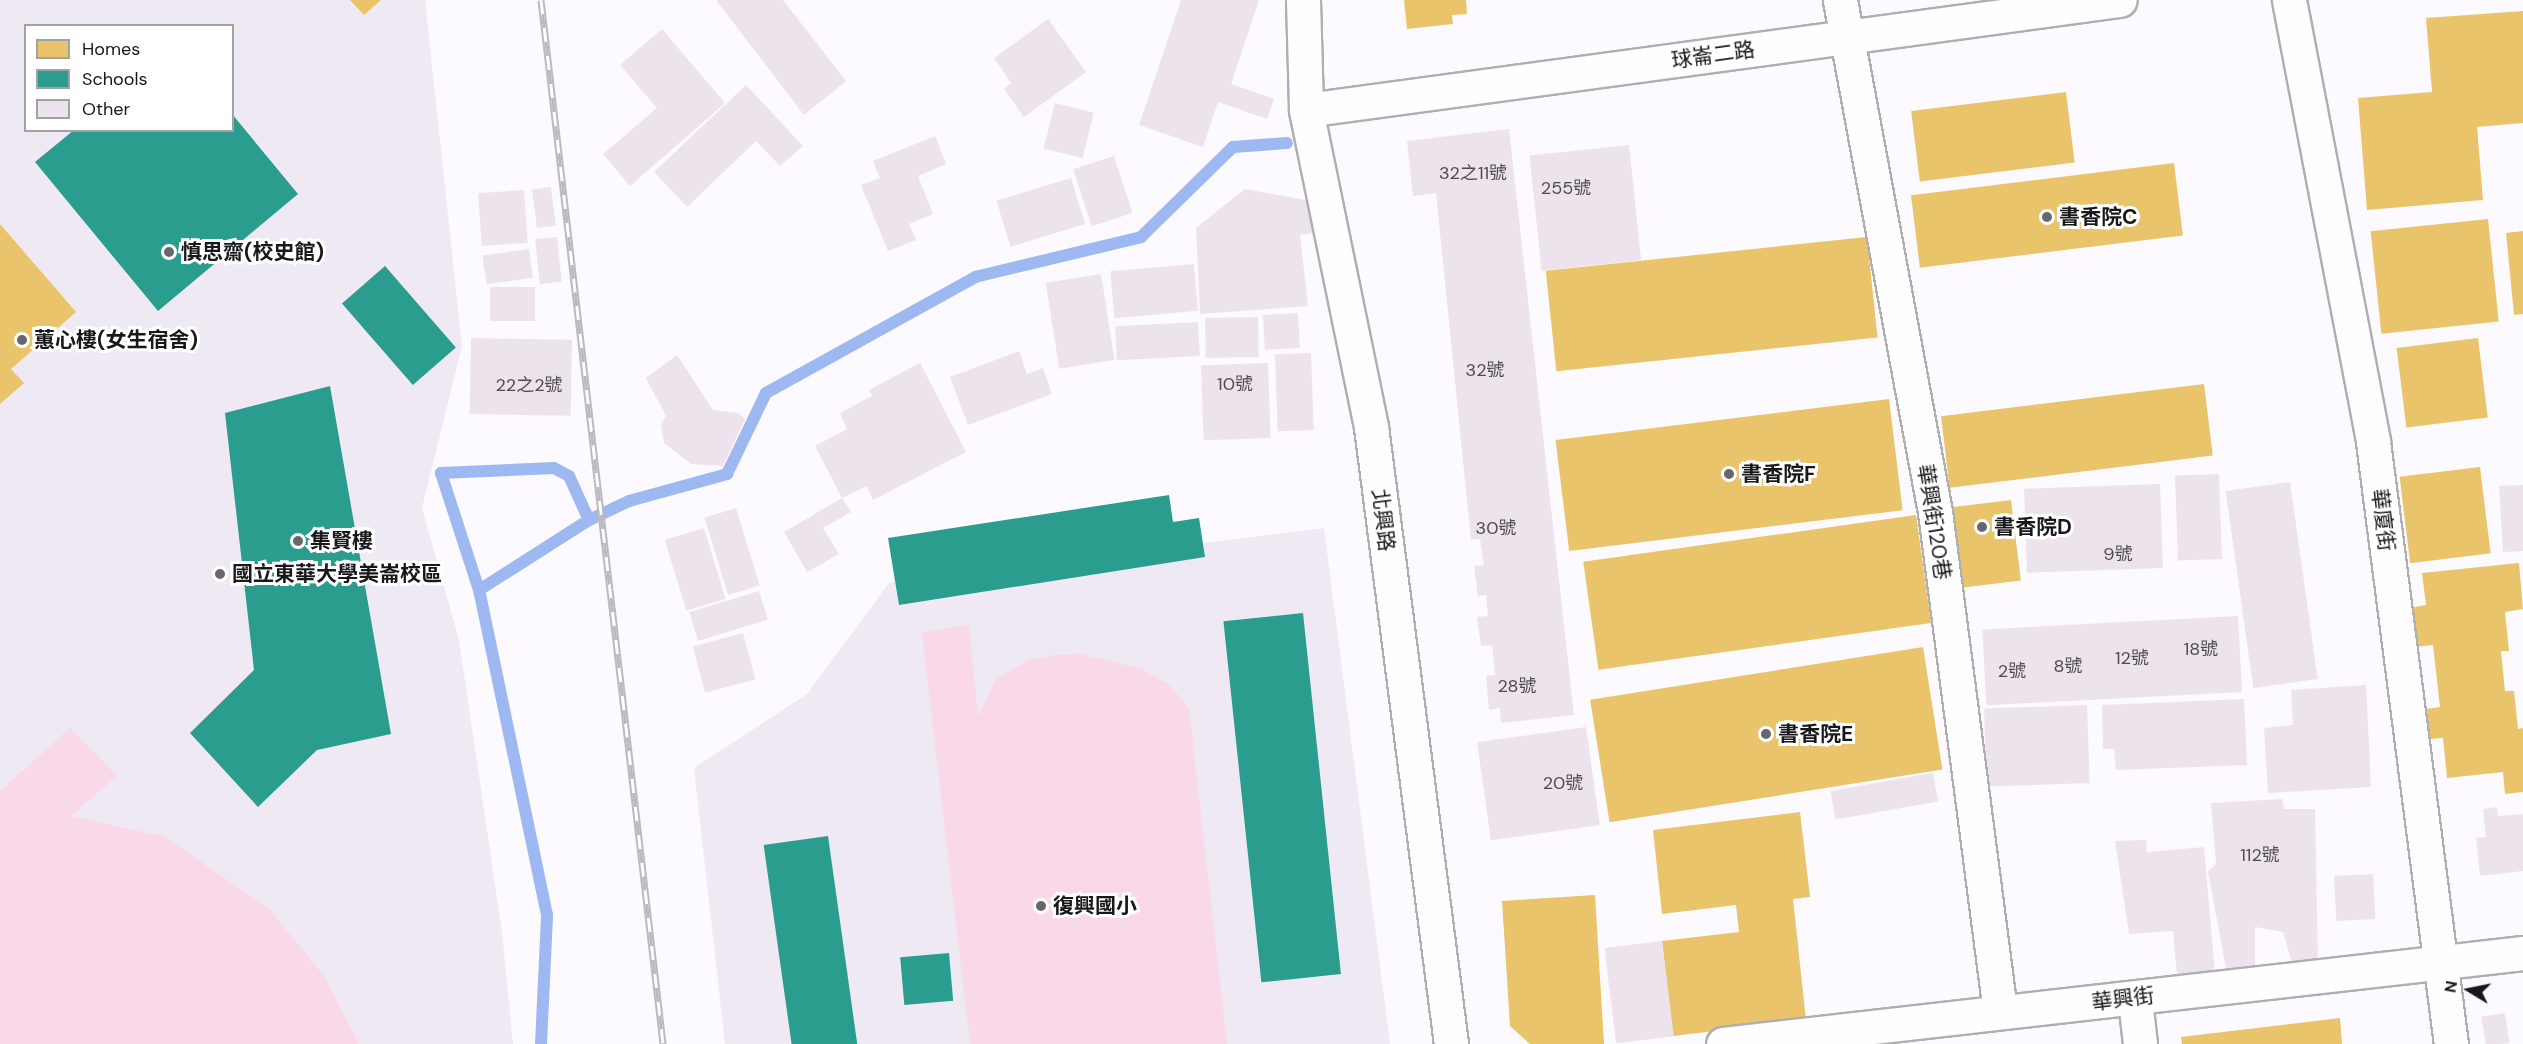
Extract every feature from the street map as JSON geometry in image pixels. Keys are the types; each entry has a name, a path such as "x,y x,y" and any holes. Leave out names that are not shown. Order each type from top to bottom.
{"street":[{"name":"北興路","path":"1303,0 1306,110 1371,427 1451,1044"},
{"name":"華興街120巷","path":"1840,0 1844,37 1935,512 2000,1011"},
{"name":"球崙二路","path":"1306,110 2120,0"},
{"name":"華廈街","path":"2289,0 2373,441 2451,1044"},
{"name":"華興街","path":"1723,1044 1796,1039 2000,1011 2135,999 2523,953"},
{"path":"2135,999 2140,1044"}],"shaded area":[{"name":"國立東華大學美崙校區","path":"0,0 425,0 462,346 422,508 459,640 502,932 513,1044 0,1044"},
{"name":"復興國小","path":"1324,528 1390,1044 725,1044 694,768 807,694 889,583"},
{"path":"969,624 978,717 996,679 1029,660 1055,655 1080,654 1142,669 1169,685 1189,708 1227,1044 970,1044 922,633"},
{"path":"70,728 117,776 71,816 165,837 269,909 324,976 359,1044 0,1044 0,791"}],"building: Homes":[{"path":"350,0 381,0 364,15"},
{"path":"1404,0 1466,0 1467,14 1452,15 1453,24 1407,29"},
{"path":"2523,11 2523,123 2477,127 2483,200 2367,210 2358,98 2432,92 2426,18"},
{"path":"2066,92 2075,162 1920,181 1911,111"},
{"name":"書香院C","path":"2174,163 2183,235 1920,268 1911,195"},
{"path":"2488,219 2499,321 2381,334 2371,231"},
{"name":"蕙心樓(女生宿舍)","path":"0,224 76,312 11,369 24,383 0,404"},
{"path":"2523,231 2523,314 2514,315 2506,233"},
{"path":"1867,237 1878,337 1556,371 1546,271"},
{"path":"2478,338 2488,417 2406,427 2397,348"},
{"path":"2204,384 2213,455 1950,488 1941,416"},
{"name":"書香院F","path":"1889,399 1903,510 1569,551 1556,440"},
{"path":"2480,467 2491,553 2410,563 2400,477"},
{"name":"書香院D","path":"2011,500 2021,580 1957,588 1947,508"},
{"path":"1916,515 1931,623 1598,670 1583,562"},
{"path":"2519,563 2523,609 2505,612 2509,651 2501,651 2505,691 2514,691 2518,729 2523,728 2523,792 2505,794 2503,772 2447,778 2443,738 2430,739 2427,709 2440,707 2433,645 2414,647 2410,608 2426,605 2422,573"},
{"name":"書香院E","path":"1923,647 1942,769 1610,822 1590,700"},
{"path":"1800,812 1810,897 1793,899 1806,1020 1673,1036 1662,941 1739,932 1736,905 1662,914 1653,830"},
{"path":"1595,895 1604,1044 1530,1044 1510,1026 1502,901"},
{"path":"2340,1018 2342,1044 2182,1044 2181,1037"}],"building: Schools":[{"name":"慎思齋(校史館)","path":"234,116 298,194 158,311 35,162 72,132 234,132"},
{"path":"385,266 456,348 413,385 342,303"},
{"name":"集賢樓","path":"330,386 391,734 317,750 258,807 190,733 254,670 225,413"},
{"path":"1169,495 1173,522 1199,518 1205,557 899,605 888,538"},
{"path":"1303,613 1341,974 1261,982 1223,621"},
{"path":"828,836 857,1044 792,1044 764,845"},
{"path":"949,953 953,1001 904,1005 900,957"}],"building: Other":[{"path":"716,0 783,0 846,81 804,115"},
{"path":"1181,0 1259,0 1231,84 1274,99 1267,119 1218,102 1203,147 1139,125"},
{"path":"1048,19 1086,72 1024,117 1004,89 1011,83 994,58"},
{"path":"662,29 725,103 630,186 603,154 657,108 620,65"},
{"path":"746,85 803,146 780,166 756,141 687,207 654,172"},
{"path":"1055,103 1094,113 1082,158 1044,149"},
{"path":"1509,129 1574,715 1501,723 1500,708 1489,710 1486,676 1495,675 1492,645 1481,646 1477,617 1488,616 1486,595 1478,596 1474,566 1484,565 1480,539 1471,540 1436,193 1413,196 1407,141"},
{"path":"935,136 946,164 918,176 933,214 909,224 916,240 888,251 861,185 880,178 873,161"},
{"path":"1629,145 1641,260 1542,271 1530,155"},
{"path":"1114,156 1133,213 1092,226 1073,169"},
{"path":"1071,178 1085,224 1010,247 996,201"},
{"path":"551,187 556,226 537,228 532,189"},
{"path":"1245,189 1311,201 1312,233 1300,235 1308,306 1200,314 1196,228"},
{"path":"524,190 528,243 482,246 478,193"},
{"path":"557,237 562,282 540,284 535,239"},
{"path":"529,249 533,278 486,284 482,256"},
{"path":"1194,264 1198,311 1114,318 1110,271"},
{"path":"1101,274 1115,360 1059,369 1046,283"},
{"path":"490,287 535,287 535,321 490,321"},
{"path":"1298,313 1300,348 1265,350 1263,315"},
{"path":"1258,317 1259,357 1206,358 1205,318"},
{"path":"1198,322 1200,356 1117,360 1115,326"},
{"path":"471,338 572,340 571,416 470,414"},
{"path":"1019,351 1027,374 1043,368 1052,394 968,425 950,377"},
{"path":"1311,353 1314,430 1278,431 1275,354"},
{"path":"677,355 713,410 738,413 745,419 723,466 691,464 664,443 661,425 666,416 646,378"},
{"path":"920,363 966,452 873,500 867,486 842,498 815,446 847,429 840,413 872,396 869,390"},
{"path":"1268,363 1271,438 1204,440 1201,365"},
{"path":"2219,474 2222,559 2178,560 2175,476"},
{"path":"2290,482 2318,679 2253,688 2226,491"},
{"path":"2160,484 2163,568 2027,573 2024,489"},
{"path":"2523,485 2523,551 2503,552 2499,486"},
{"path":"842,498 851,512 823,528 839,554 807,572 784,532"},
{"path":"736,508 760,585 728,595 704,518"},
{"path":"704,528 726,599 686,611 665,540"},
{"path":"759,591 768,620 698,641 689,612"},
{"path":"2238,616 2242,692 1986,705 1982,629"},
{"path":"743,633 755,679 705,693 693,646"},
{"path":"2366,685 2371,787 2268,793 2264,728 2293,725 2291,690"},
{"path":"2244,699 2247,765 2116,770 2114,749 2103,749 2102,705"},
{"path":"2087,705 2090,783 1987,787 1984,709"},
{"path":"1586,727 1600,825 1491,840 1477,742"},
{"path":"1933,773 1938,802 1836,820 1831,791"},
{"path":"2282,799 2284,809 2315,809 2318,965 2293,966 2283,932 2255,927 2255,970 2227,975 2208,871 2216,864 2211,803"},
{"path":"2497,807 2498,816 2523,814 2523,871 2480,876 2476,838 2486,837 2483,809"},
{"path":"2146,840 2147,852 2204,847 2215,973 2177,976 2173,931 2129,934 2115,841"},
{"path":"2373,874 2375,919 2336,921 2334,876"},
{"path":"1662,941 1674,1036 1616,1043 1604,948"},
{"path":"2505,1013 2510,1043 2486,1044 2481,1017"}],"waterway":[{"path":"541,1044 547,915 479,590 589,520 629,501 727,474 766,393 975,277 1141,237 1233,147 1287,143"},
{"path":"479,590 441,473 554,468 569,476 589,520"}],"railway":[{"path":"541,0 663,1044"}],"place":[{"name":"書香院C","path":"2047,217"},
{"name":"慎思齋(校史館)","path":"169,252"},
{"name":"蕙心樓(女生宿舍)","path":"22,340"},
{"name":"書香院F","path":"1729,474"},
{"name":"書香院D","path":"1982,527"},
{"name":"集賢樓","path":"298,541"},
{"name":"國立東華大學美崙校區","path":"220,574"},
{"name":"書香院E","path":"1766,734"},
{"name":"復興國小","path":"1041,906"}]}
